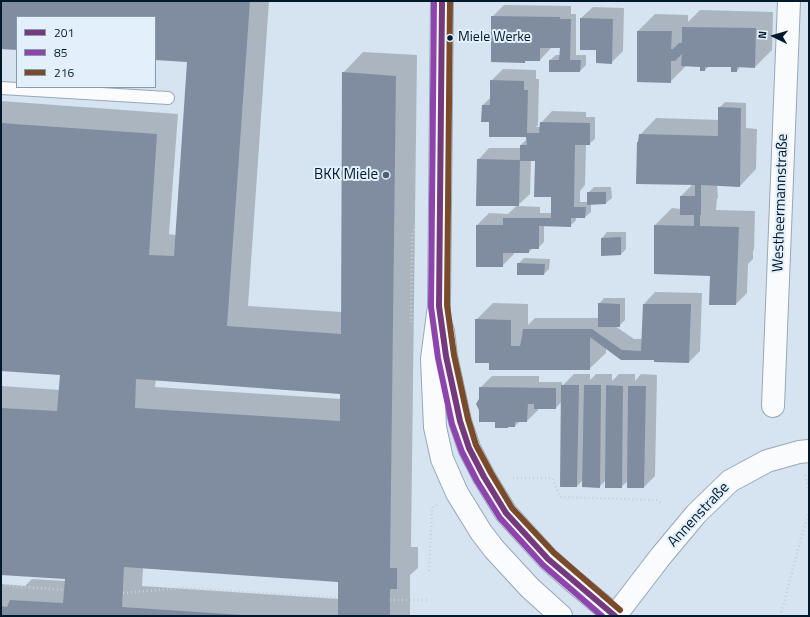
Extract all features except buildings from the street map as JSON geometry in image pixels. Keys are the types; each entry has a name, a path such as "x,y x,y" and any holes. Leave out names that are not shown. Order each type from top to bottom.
{"street":[{"path":"442,1 439,306 432,359 435,427 442,459 456,493 480,532 494,550 530,588 561,616"},
{"name":"Westheermannstraße","path":"774,406 789,1"},
{"path":"439,306 446,356 460,421 470,448 484,477 506,513 548,559 615,616"},
{"name":"Annenstraße","path":"615,616 661,556 696,514 730,481 767,461 799,452 806,460"}],"lane":[{"path":"1,88 168,98"}],"path":[{"path":"806,460 809,492"},
{"path":"507,478 552,478 560,497 657,500 662,504"},
{"path":"429,571 432,508 442,502"},
{"path":"780,616 809,510"},
{"path":"1,586 63,590"},
{"path":"123,593 182,588 338,598"},
{"path":"390,600 427,600"}],"transit line":[{"name":"85","path":"434,1 431,307 438,358 452,424 462,452 477,481 500,518 543,565 602,616"},
{"name":"201","path":"442,1 439,306 446,356 460,421 469,448 484,477 506,513 548,559 615,616"},
{"name":"216","path":"450,1 447,305 454,355 468,419 476,445 512,508 554,553 620,610"}],"place":[{"name":"Miele Werke","path":"450,38"},
{"name":"BKK Miele","path":"386,175"}]}
